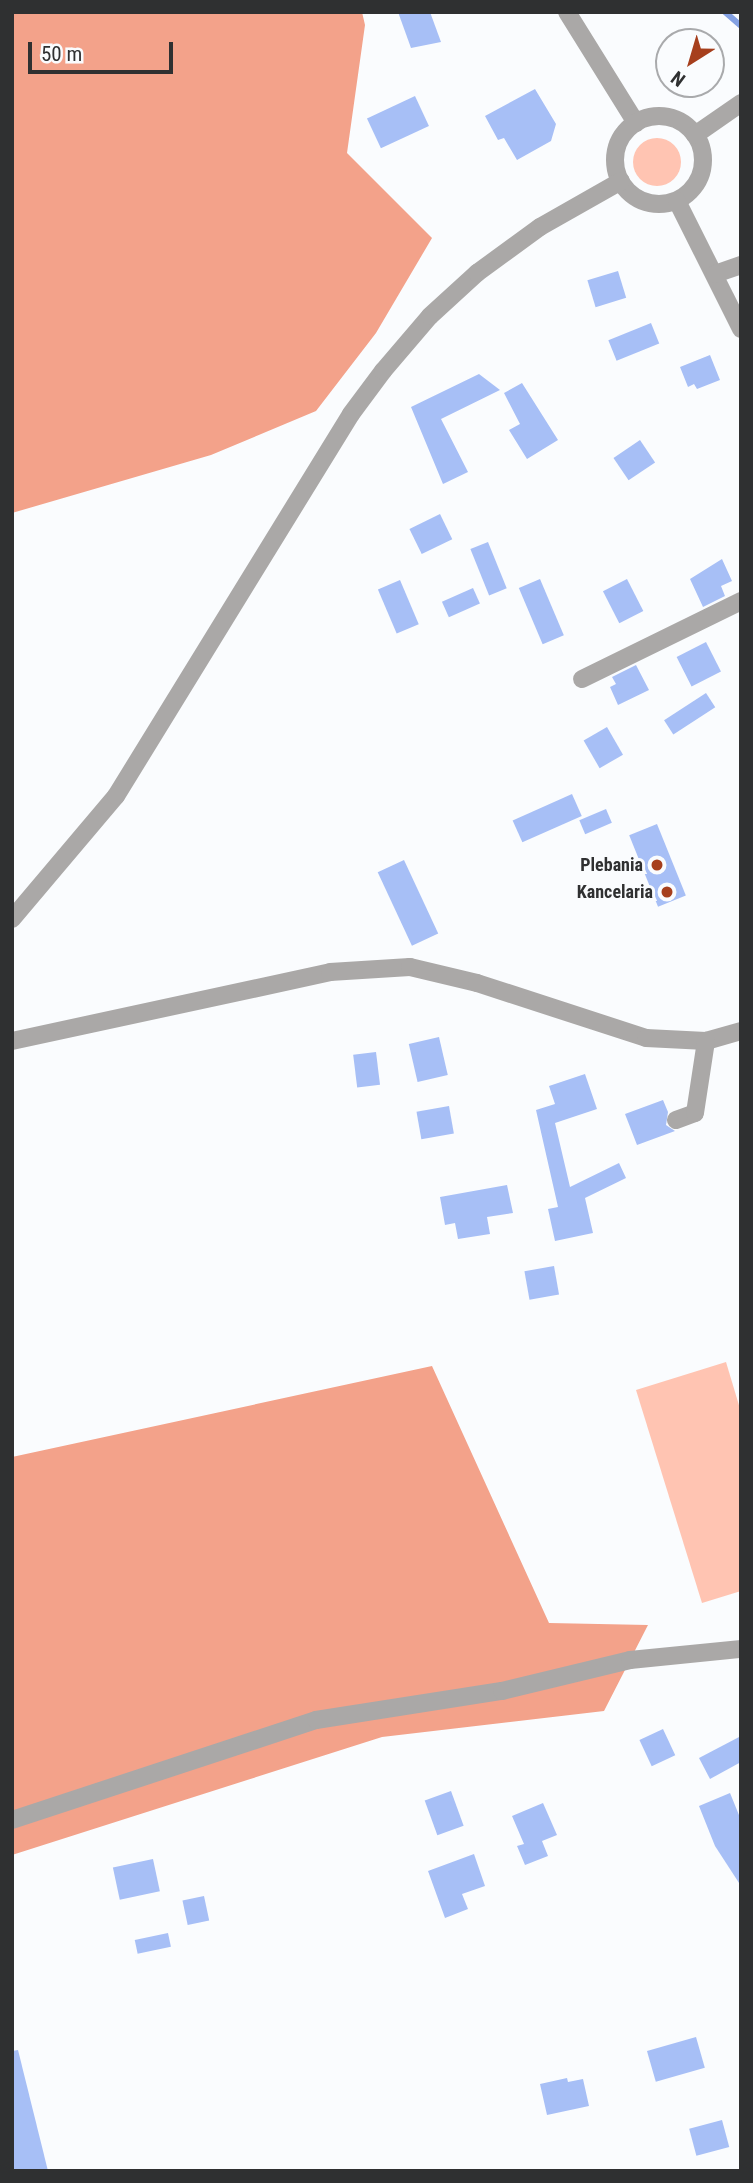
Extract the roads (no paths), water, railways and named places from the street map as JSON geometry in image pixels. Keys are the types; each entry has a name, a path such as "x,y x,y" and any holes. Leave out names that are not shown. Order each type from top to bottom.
{"street":[{"path":"567,12 636,123"},
{"path":"695,135 741,103"},
{"path":"662,117 677,120 695,135 702,153 700,178 677,201 656,204 641,200 621,181 616,168 618,144 636,123 662,117"},
{"path":"12,919 116,796 351,414 383,371 430,316 477,274 540,227 621,181"},
{"path":"677,201 741,329"},
{"path":"715,274 741,265"},
{"path":"582,679 741,601"},
{"path":"12,1041 330,972 410,967 477,983 646,1038 706,1041 741,1031"},
{"path":"676,1120 695,1113 706,1041"},
{"path":"12,1820 316,1720 502,1691 630,1660 741,1649"}],"waterway":[{"path":"725,12 741,26"}],"place":[{"name":"Plebania","path":"657,865"},
{"name":"Kancelaria","path":"667,892"}]}
